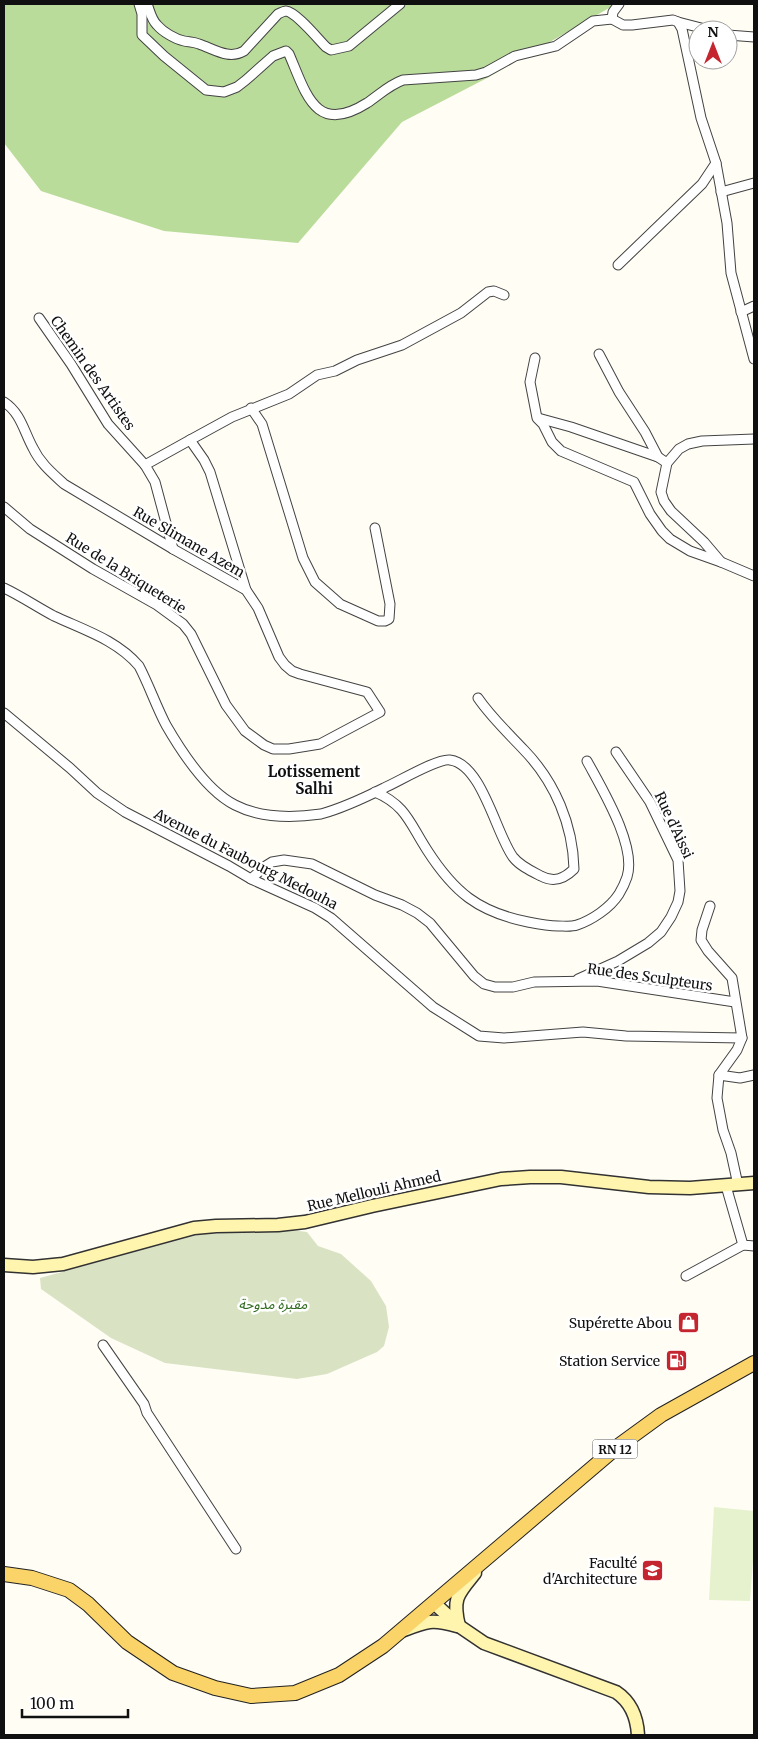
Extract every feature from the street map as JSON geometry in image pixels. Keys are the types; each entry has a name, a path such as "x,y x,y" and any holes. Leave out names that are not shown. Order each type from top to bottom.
{"main road":[{"name":"RN 12","path":"4,1574 32,1578 69,1590 88,1604 127,1642 173,1673 215,1688 251,1696 295,1693 339,1675 383,1646 490,1553 617,1447 661,1415 754,1363"}],"street":[{"path":"139,4 142,35 164,56 206,90 224,92 236,88 273,56 286,51 311,102 322,112 335,116 359,108 393,84 402,80 476,76 515,56 556,46 593,21 612,19 623,25 673,20 688,25"},
{"path":"147,4 150,15 156,24 172,36 182,41 197,43 217,51 238,55 244,51 278,14 284,11 299,19 331,50 349,46 400,4"},
{"path":"612,19 613,12 619,4"},
{"path":"678,22 682,29 701,118 716,163 727,223 731,273 754,359"},
{"path":"738,36 754,37"},
{"path":"618,265 702,184 716,163"},
{"path":"721,192 754,183"},
{"path":"145,465 232,416 289,394 317,375 335,371 357,360 402,345 448,321 488,292 494,291 504,296"},
{"path":"741,312 754,306"},
{"name":"Chemin des Artistes","path":"39,318 71,364 108,424 145,465 155,482 173,549"},
{"path":"599,354 618,392 658,457"},
{"path":"535,358 530,382 537,418 543,424 552,442 561,451 634,482 650,514 670,539 690,551 754,576"},
{"name":"Rue Slimane Azem","path":"4,402 17,414 33,448 50,472 64,484 246,590 258,608 273,646 285,665 292,671 300,674 368,692 380,712"},
{"path":"251,408 262,424 303,558 316,582 340,604 378,621 384,621 389,619 390,604 375,528"},
{"path":"537,418 571,427 658,457 667,463"},
{"path":"721,562 704,542 671,511 664,501 661,492 664,474 667,463 679,449 688,444 702,441 754,439"},
{"path":"190,440 210,472 246,590"},
{"name":"Rue de la Briqueterie","path":"4,507 30,529 93,569 157,605 183,624 192,634 226,705 245,731 264,745 273,749 289,749 320,744 380,712"},
{"path":"4,588 36,606 92,632 121,649 133,659 139,666 166,724 178,743 212,788 234,805 267,815 310,815 331,811 441,761 453,760 464,767 482,791 513,857 526,869 548,880 567,876 574,869 574,858 562,807 550,783 526,751 506,732 478,698"},
{"name":"Avenue du Faubourg Medouha","path":"4,713 97,793 125,812 251,879 315,908 331,918 433,1007 479,1036 504,1038 582,1032 626,1036 742,1038"},
{"name":"Rue d'Aissi","path":"573,981 618,962 648,943 661,932 678,902 680,891 678,860 650,802 616,752"},
{"path":"375,792 396,803 406,815 443,874 472,902 508,918 550,926 575,926 594,917 615,899 628,876 628,857 625,841 612,809 587,761"},
{"name":"Rue des Sculpteurs","path":"251,879 272,862 284,860 312,864 375,895 418,913 430,923 474,976 484,984 495,987 534,982 596,981 735,1002"},
{"path":"710,906 702,930 701,940 708,952 732,978 742,1038 737,1050 719,1075 717,1098 731,1153 732,1186 743,1245"},
{"path":"719,1075 740,1078 754,1075"},
{"name":"Rue Mellouli Ahmed","path":"4,1265 33,1268 63,1264 194,1228 278,1226 305,1222 372,1206 501,1180 530,1177 562,1177 649,1187 690,1188 754,1183"},
{"path":"686,1276 743,1245 754,1246"},
{"path":"103,1345 144,1404 147,1413 236,1549"},
{"path":"460,1626 456,1615 456,1598 490,1553"},
{"path":"434,1603 460,1626 484,1643 616,1692 625,1698 633,1712 638,1735"},
{"path":"401,1631 430,1621 460,1626"}],"green space":[{"path":"4,4 616,4 489,77 402,122 298,243 164,231 41,191 4,143"},
{"name":"مقبرة مدوحة","path":"291,1230 307,1232 318,1246 341,1254 371,1281 386,1306 389,1327 384,1346 377,1352 327,1374 297,1379 165,1363 111,1338 41,1289 40,1278 201,1234"},
{"path":"714,1507 754,1511 754,1546 750,1601 709,1600"}],"place":[{"name":"Supérette Abou","path":"688,1323"},
{"name":"Station Service","path":"676,1361"},
{"name":"Faculté d'Architecture","path":"653,1571"}],"district":[{"name":"Lotissement Salhi","path":"314,780"}]}
